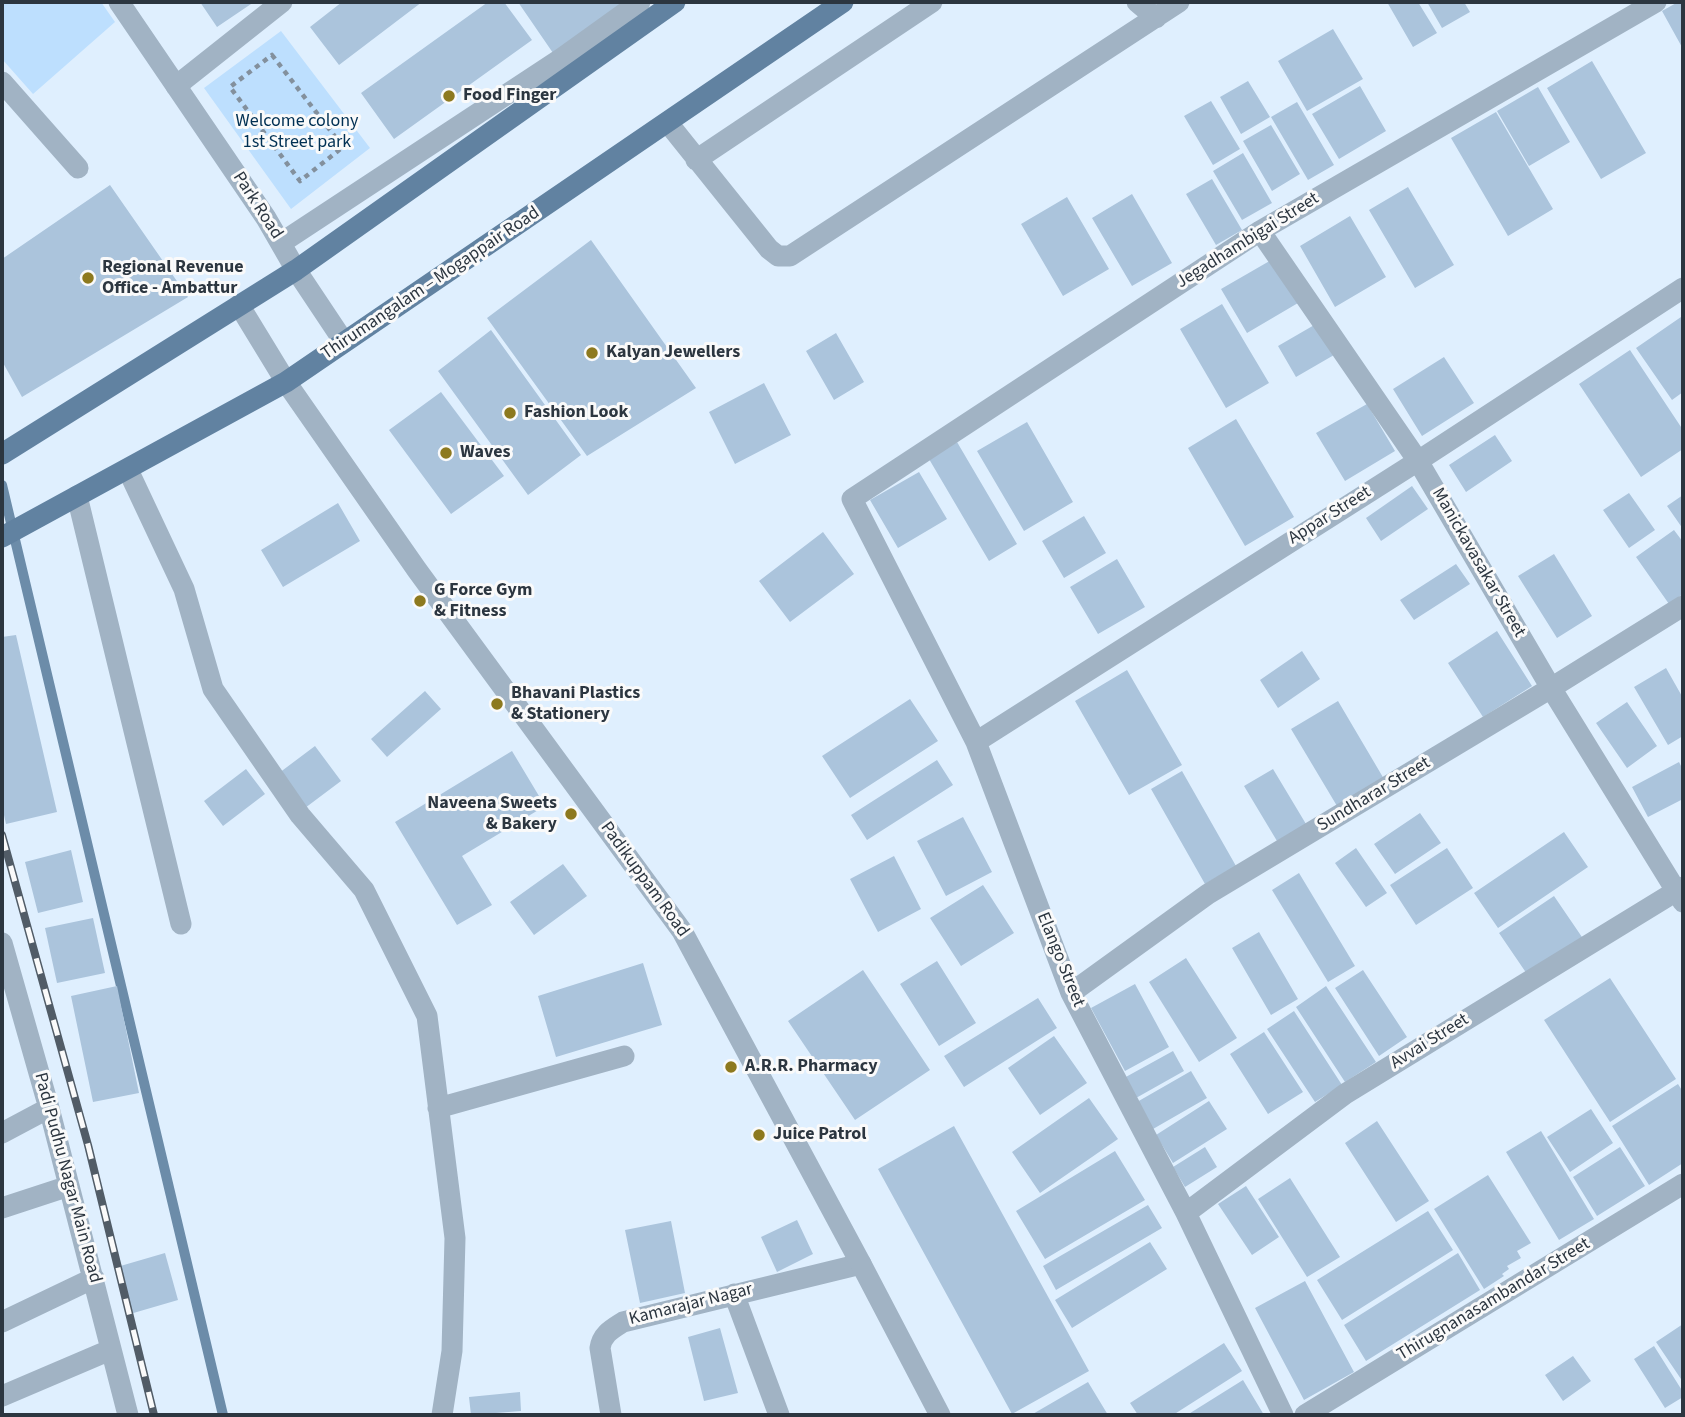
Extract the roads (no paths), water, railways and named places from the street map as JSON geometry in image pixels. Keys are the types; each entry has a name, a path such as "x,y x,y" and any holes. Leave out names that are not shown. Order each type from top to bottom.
{"main road":[{"path":"2,454 296,270 675,2"},
{"name":"Thirumangalam – Mogappair Road","path":"2,537 286,382 843,2"}],"street":[{"name":"Park Road","path":"119,2 344,342"},
{"path":"176,86 282,2"},
{"path":"281,243 562,58 640,2"},
{"path":"696,160 932,2"},
{"path":"1137,2 1156,18"},
{"path":"668,123 769,249 778,256 790,257 1179,2"},
{"name":"Jegadhambigai Street","path":"852,499 1260,231 1656,2"},
{"path":"2,82 78,168"},
{"name":"Manickavasakar Street","path":"1260,231 1418,461 1551,688 1681,893"},
{"name":"Appar Street","path":"975,742 1418,461 1683,288"},
{"path":"239,305 286,382"},
{"name":"Padikuppam Road","path":"286,382 417,570 682,931 862,1264 940,1415"},
{"path":"128,470 184,589 213,689 300,815 364,890 426,1016 455,1238 452,1351 442,1415"},
{"path":"77,496 181,925"},
{"name":"Elango Street","path":"852,499 975,742 1071,993 1186,1213 1283,1415"},
{"name":"Sundharar Street","path":"1071,993 1208,894 1683,606"},
{"name":"Avvai Street","path":"1186,1213 1345,1094 1681,893"},
{"name":"Padi Pudhu Nagar Main Road","path":"2,943 49,1108 128,1415"},
{"path":"438,1108 624,1056"},
{"path":"2,1133 49,1108"},
{"name":"Thirugnanasambandar Street","path":"1305,1415 1683,1184"},
{"path":"2,1208 69,1186"},
{"name":"Kamarajar Nagar","path":"611,1415 601,1340 623,1322 862,1264"},
{"path":"2,1322 93,1278"},
{"path":"734,1294 779,1415"},
{"path":"2,1396 110,1350"}],"waterway":[{"path":"2,485 223,1415"}],"railway":[{"path":"2,835 88,1145 154,1415"}],"place":[{"name":"Food Finger","path":"449,96"},
{"name":"Regional Revenue Office - Ambattur","path":"88,278"},
{"name":"Kalyan Jewellers","path":"592,353"},
{"name":"Fashion Look","path":"510,413"},
{"name":"Waves","path":"446,453"},
{"name":"G Force Gym & Fitness","path":"420,601"},
{"name":"Bhavani Plastics & Stationery","path":"497,704"},
{"name":"Naveena Sweets & Bakery","path":"571,814"},
{"name":"A.R.R. Pharmacy","path":"731,1067"},
{"name":"Juice Patrol","path":"759,1135"}],"park label":[{"name":"Welcome colony 1st Street park","path":"297,132"}]}
